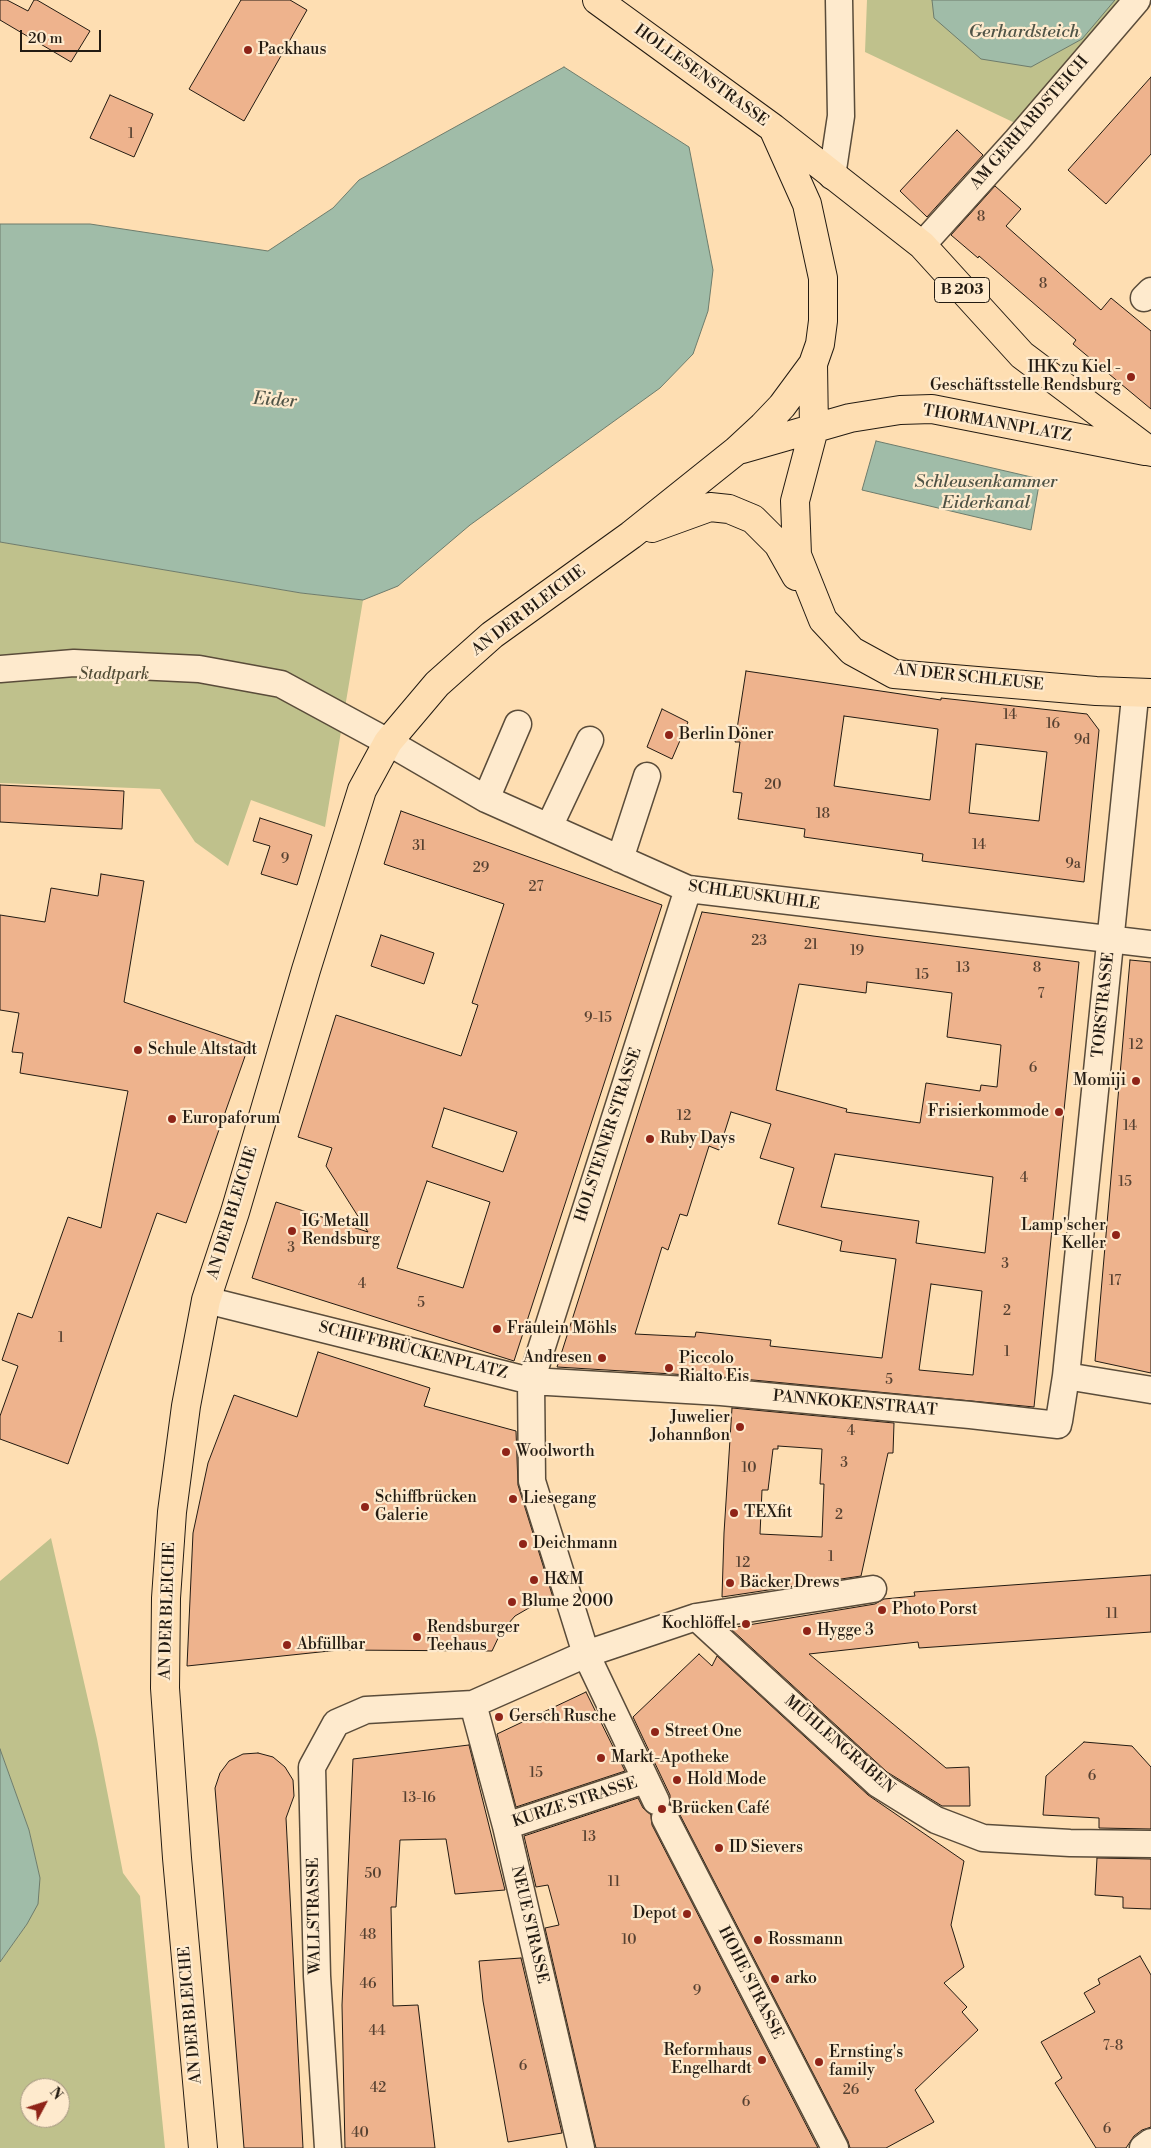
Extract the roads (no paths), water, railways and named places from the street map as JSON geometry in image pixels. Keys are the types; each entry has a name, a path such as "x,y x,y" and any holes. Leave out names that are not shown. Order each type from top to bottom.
{"main road":[{"name":"HOLLESENSTRASSE","path":"597,0 773,128 807,204 823,278 823,321 820,344 813,364 814,429"},
{"name":"B 203","path":"773,128 922,245 1022,356 1151,452"},
{"path":"736,451 782,406 813,364"},
{"name":"THORMANNPLATZ","path":"814,429 850,418 900,410 932,409 1151,452"},
{"name":"AN DER BLEICHE","path":"203,2148 177,1858 165,1688 164,1640 172,1512 186,1406 206,1300 362,790 388,742 437,684 492,635 631,535 736,451 814,429"},
{"name":"AN DER SCHLEUSE","path":"814,429 795,501 797,555 823,620 852,650 894,674 1142,694"},
{"path":"631,535 710,507 730,508 752,519 778,544 823,620"}],"street":[{"path":"832,176 842,116 839,0"},
{"name":"AM GERHARDSTEICH","path":"922,245 1017,140 1137,0"},
{"name":"SCHLEUSKUHLE","path":"0,670 74,663 199,668 281,684 388,742 486,799 688,889 1151,944"},
{"name":"TORSTRASSE","path":"1066,1376 1134,707 1142,694"},
{"path":"486,799 518,724"},
{"path":"549,827 590,740"},
{"path":"620,859 647,776"},
{"name":"HOLSTEINER STRASSE","path":"531,1381 688,889"},
{"name":"SCHIFFBRÜCKENPLATZ","path":"206,1300 531,1381"},
{"path":"1066,1376 1151,1390"},
{"name":"PANNKOKENSTRAAT","path":"531,1381 721,1392 1059,1423 1066,1376"},
{"path":"531,1381 532,1481 586,1654"},
{"path":"473,1704 586,1654 696,1617 873,1589"},
{"name":"MÜHLENGRABEN","path":"696,1617 878,1784 936,1820 983,1838 1070,1844 1151,1844"},
{"name":"HOHE STRASSE","path":"586,1654 656,1799 835,2148"},
{"name":"WALLSTRASSE","path":"328,2148 316,1976 312,1767 336,1723 366,1710 473,1704"},
{"name":"NEUE STRASSE","path":"473,1704 506,1826 581,2148"},
{"name":"KURZE STRASSE","path":"506,1826 656,1799"},
{"path":"1143,2148 1151,2142"}],"water":[{"name":"Gerhardsteich","path":"932,0 1115,0 1082,39 1031,67 981,59 934,18"},
{"name":"Eider","path":"564,67 689,147 713,270 708,311 693,354 660,388 470,525 398,586 363,600 301,593 0,542 0,224 90,224 268,251 333,208 359,180"},
{"name":"Schleusenkammer Eiderkanal","path":"876,441 1040,479 1031,530 862,490"},
{"path":"0,1749 29,1830 40,1878 38,1904 27,1924 0,1962"}],"place":[{"name":"Packhaus","path":"248,50"},
{"name":"IHK zu Kiel - Geschäftsstelle Rendsburg","path":"1131,377"},
{"name":"Berlin Döner","path":"669,735"},
{"name":"Schule Altstadt","path":"138,1050"},
{"name":"Momiji","path":"1136,1081"},
{"name":"Frisierkommode","path":"1059,1112"},
{"name":"Europaforum","path":"172,1119"},
{"name":"Ruby Days","path":"650,1139"},
{"name":"IG Metall Rendsburg","path":"292,1231"},
{"name":"Lamp'scher Keller","path":"1116,1235"},
{"name":"Fräulein Möhls","path":"497,1329"},
{"name":"Andresen","path":"602,1358"},
{"name":"Piccolo Rialto Eis","path":"669,1368"},
{"name":"Juwelier Johannßon","path":"740,1427"},
{"name":"Woolworth","path":"506,1452"},
{"name":"Liesegang","path":"513,1499"},
{"name":"Schiffbrücken Galerie","path":"365,1507"},
{"name":"TEXfit","path":"734,1513"},
{"name":"Deichmann","path":"523,1544"},
{"name":"H&M","path":"534,1580"},
{"name":"Bäcker Drews","path":"730,1583"},
{"name":"Blume 2000","path":"512,1602"},
{"name":"Photo Porst","path":"882,1610"},
{"name":"Kochlöffel","path":"746,1624"},
{"name":"Hygge 3","path":"807,1631"},
{"name":"Rendsburger Teehaus","path":"417,1637"},
{"name":"Abfüllbar","path":"287,1645"},
{"name":"Gersch Rusche","path":"499,1717"},
{"name":"Street One","path":"655,1732"},
{"name":"Markt-Apotheke","path":"601,1758"},
{"name":"Hold Mode","path":"677,1780"},
{"name":"Brücken Café","path":"662,1809"},
{"name":"ID Sievers","path":"719,1848"},
{"name":"Depot","path":"687,1914"},
{"name":"Rossmann","path":"758,1940"},
{"name":"arko","path":"775,1979"},
{"name":"Reformhaus Engelhardt","path":"762,2060"},
{"name":"Ernsting's family","path":"819,2062"}],"park label":[{"name":"Stadtpark","path":"114,675"}]}
